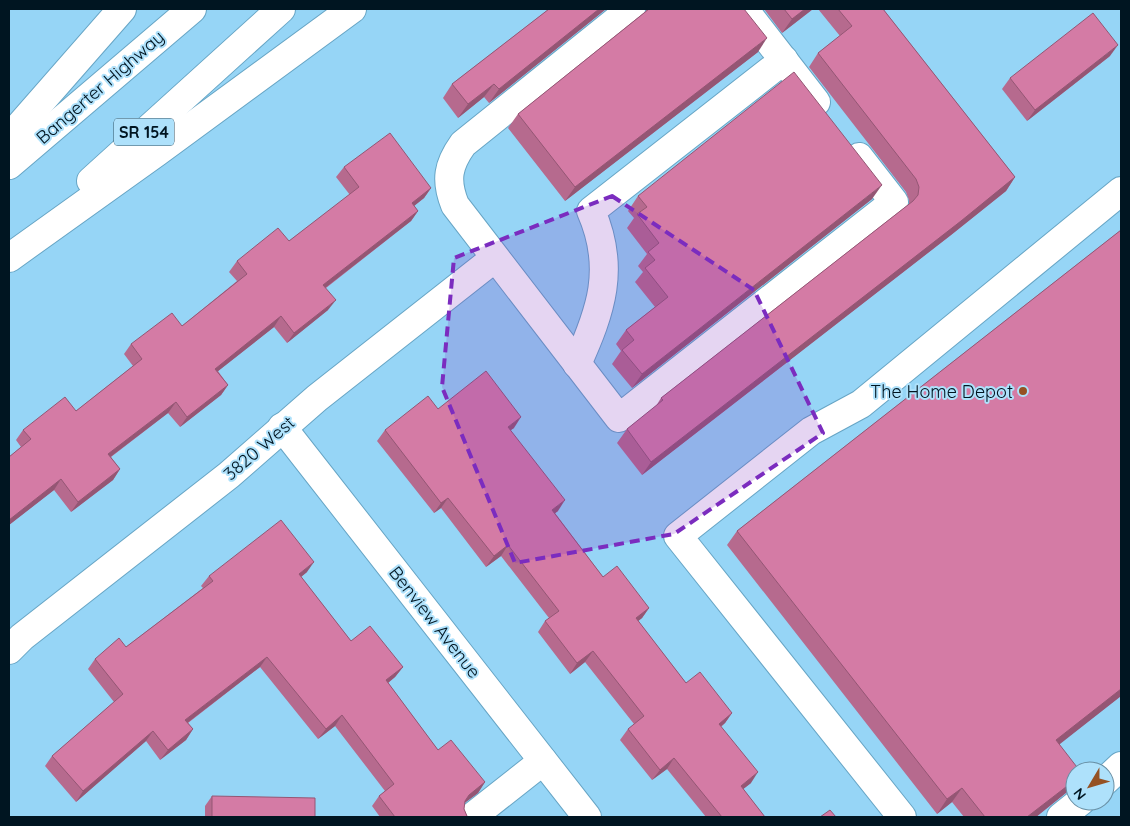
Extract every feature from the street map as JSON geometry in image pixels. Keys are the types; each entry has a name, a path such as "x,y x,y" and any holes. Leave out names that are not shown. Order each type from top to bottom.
{"main road":[{"path":"9,138 122,9"},
{"name":"Bangerter Highway","path":"9,165 192,9"},
{"name":"SR 154","path":"9,257 281,9"},
{"path":"9,257 149,158 352,9"},
{"path":"631,9 463,144 455,154 450,166 448,179 455,205 619,418 894,202 744,9"},
{"path":"577,364 592,330 602,297 605,261 599,230 591,211 784,60"},
{"path":"902,817 678,536 811,432 861,404 1121,191"},
{"name":"3820 West","path":"15,644 229,474 317,398 495,258"},
{"name":"Benview Avenue","path":"282,427 587,817"},
{"path":"472,817 543,761"}],"highlighted area":[{"path":"612,196 754,290 823,433 674,534 515,563 442,387 454,258"}],"building":[{"path":"549,9 599,9 499,89 494,84 468,104 452,84"},
{"path":"649,9 744,9 767,38 575,187 518,114"},
{"path":"784,9 805,9 792,19"},
{"path":"838,9 883,9 1015,177 651,462 627,429 663,400 661,398 913,201 918,195 919,187 916,179 818,53 852,26"},
{"path":"1093,13 1118,45 1035,110 1010,78"},
{"path":"794,72 882,185 642,374 622,350 634,340 626,330 668,297 645,268 655,260 648,252 659,243 637,214 647,207 638,196"},
{"path":"390,133 431,188 412,203 418,211 323,285 336,300 294,333 281,316 215,369 228,385 187,417 176,402 108,454 120,469 78,502 61,479 9,520 9,457 31,439 23,430 65,397 76,411 142,359 131,344 172,313 182,326 247,274 237,261 278,228 289,241 359,187 344,167"},
{"name":"The Home Depot","path":"1121,230 1121,689 1056,740 1072,761 1065,761 1065,788 1027,817 985,817 962,788 947,799 737,531"},
{"path":"486,371 521,417 508,427 565,500 552,510 603,577 617,566 649,608 636,618 686,683 700,672 732,713 719,724 758,772 741,786 765,817 722,817 674,758 660,770 628,729 644,716 593,651 577,663 545,621 559,611 508,545 494,556 448,498 441,503 385,430 428,396 438,409"},
{"path":"281,520 314,562 299,574 351,641 370,626 403,667 386,680 438,750 451,740 485,782 469,795 465,801 464,809 468,817 395,817 379,796 394,784 342,715 326,729 267,657 185,720 193,729 168,750 153,731 83,791 52,756 123,694 95,659 119,638 126,647 213,581 209,576"},
{"path":"212,796 315,798 315,817 212,817"},
{"path":"830,810 836,817 820,817"}],"place":[{"name":"The Home Depot","path":"1023,391"}]}
